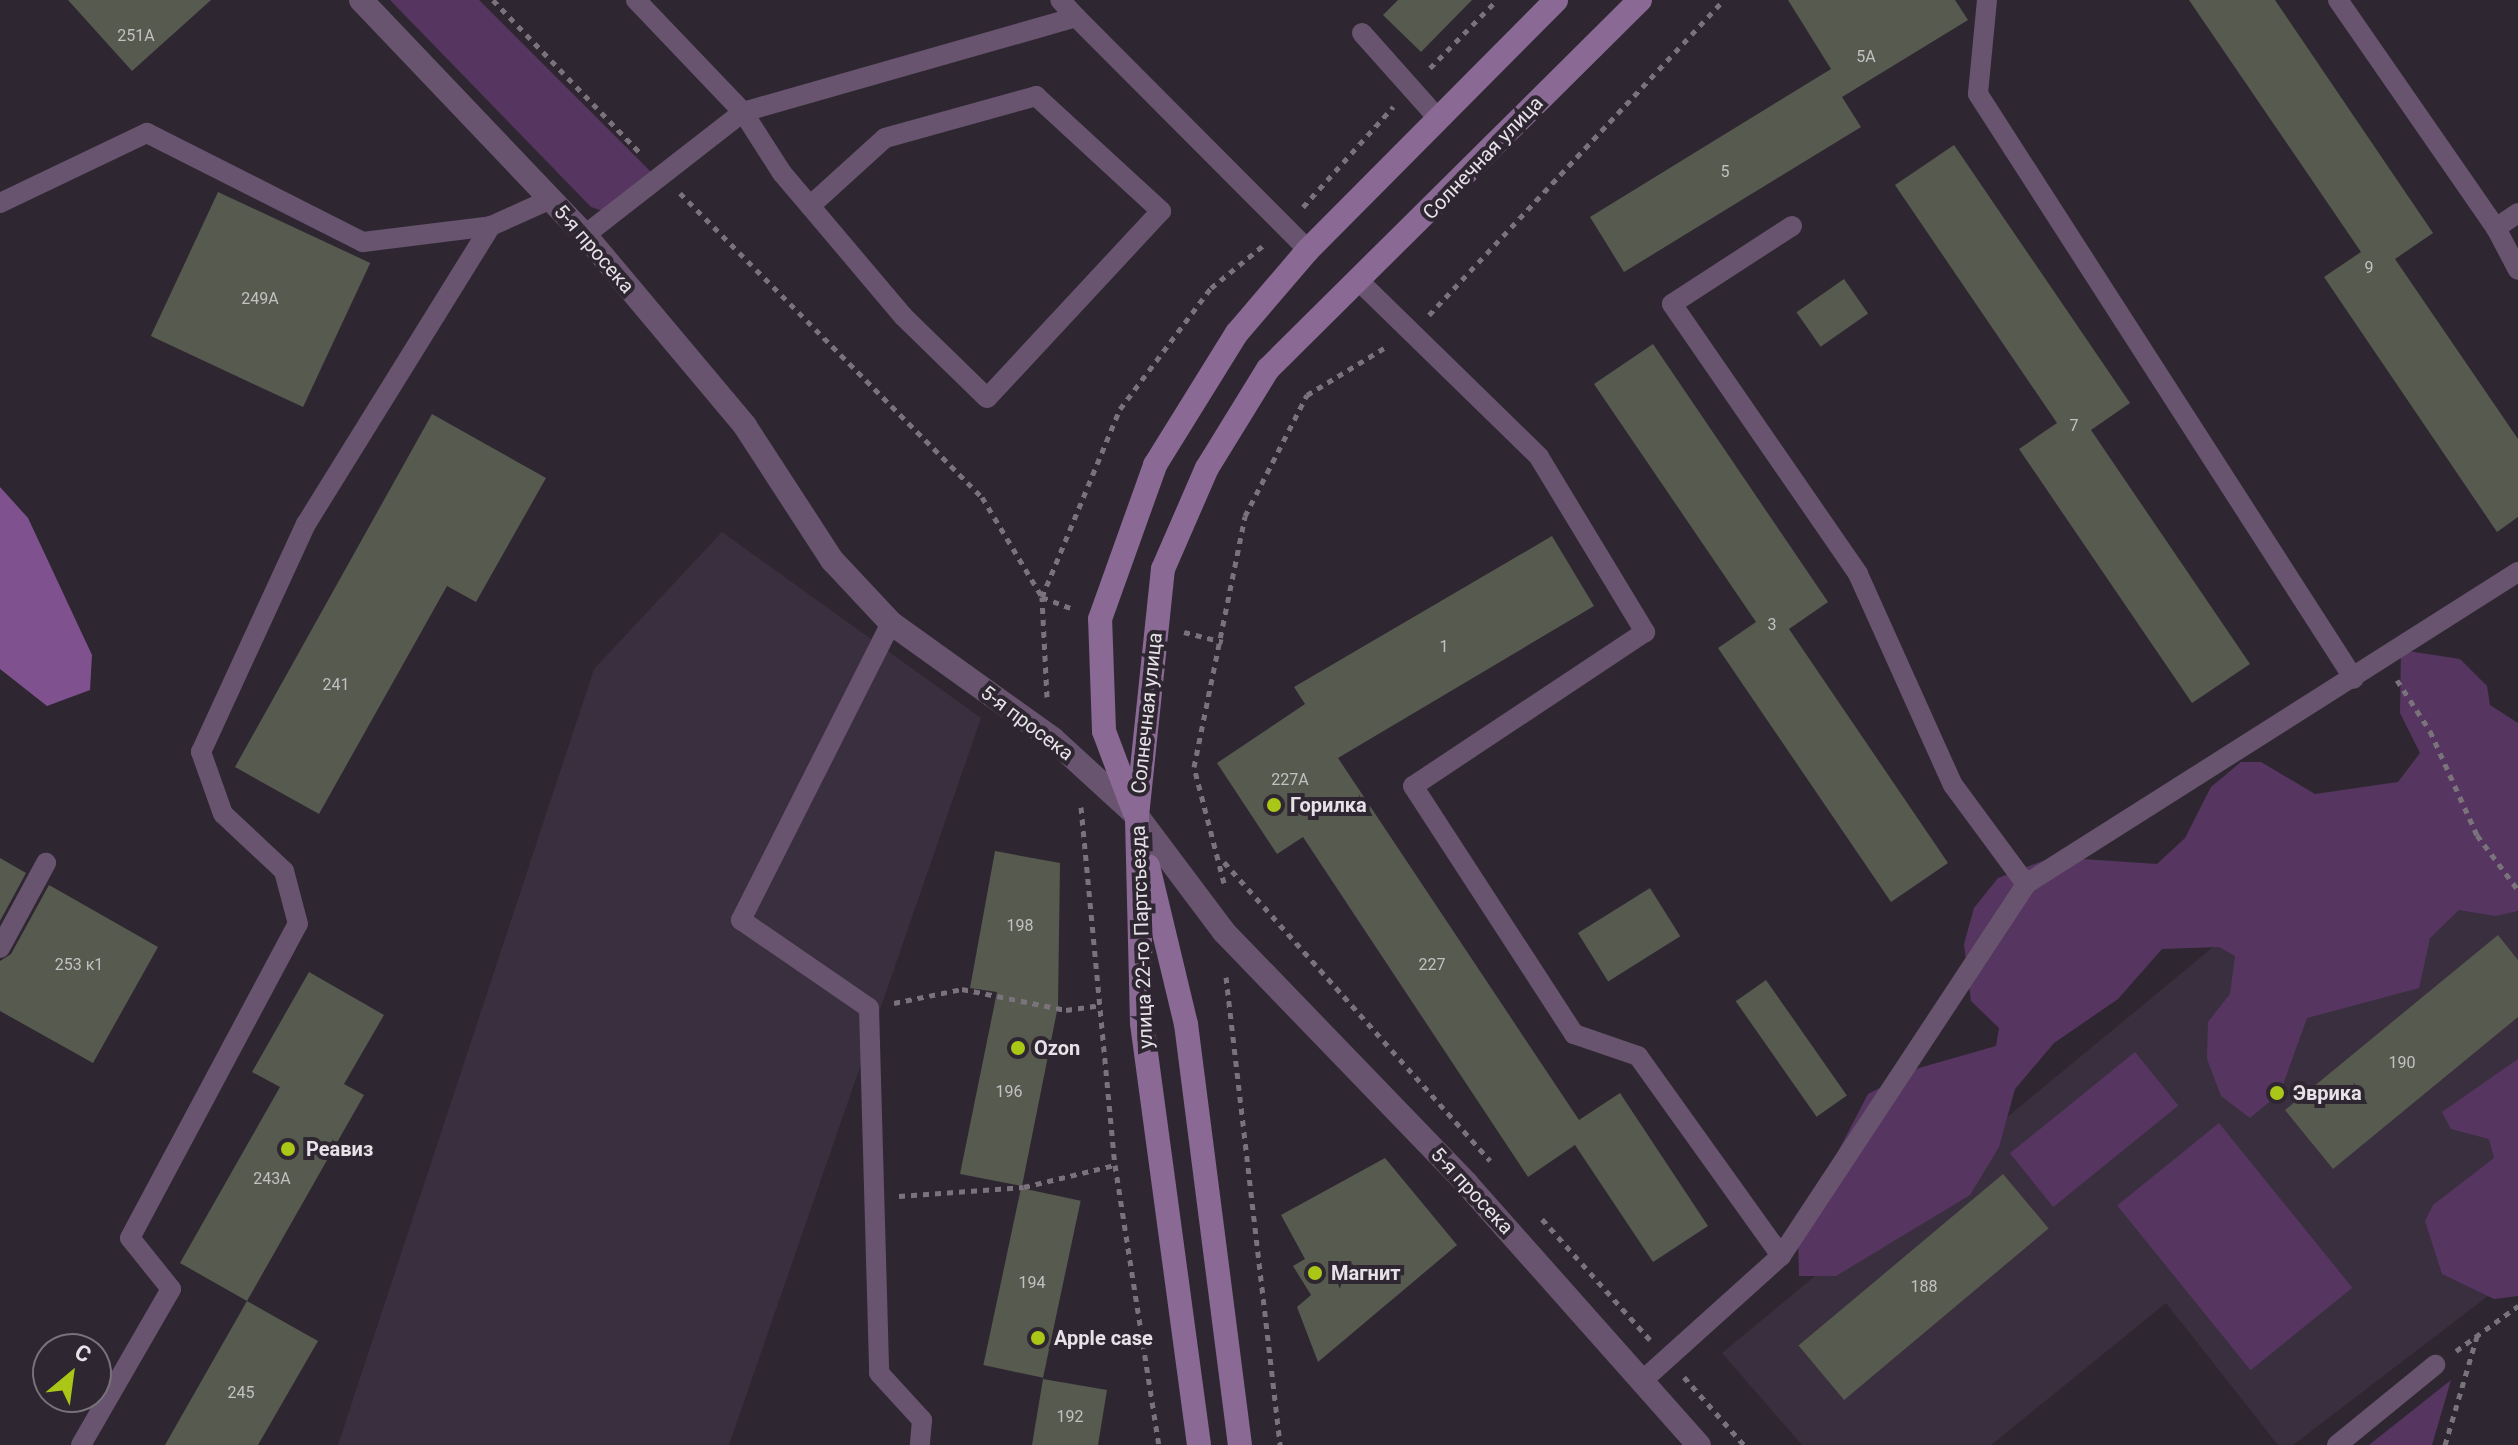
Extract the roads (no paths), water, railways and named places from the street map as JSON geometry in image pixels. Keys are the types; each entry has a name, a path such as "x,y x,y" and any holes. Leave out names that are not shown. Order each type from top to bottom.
{"main road":[{"name":"Солнечная улица","path":"1137,816 1104,731 1100,619 1155,465 1196,391 1308,250 1436,116 1556,0"},
{"name":"Солнечная улица","path":"1137,816 1163,569 1207,468 1268,369 1361,283 1640,0"},
{"name":"улица 22-го Партсъезда","path":"1137,816 1142,1023 1199,1445"},
{"name":"улица 22-го Партсъезда","path":"1137,816 1186,1024 1240,1445"}],"street":[{"name":"5-я просека","path":"361,0 585,235 745,426 832,560 891,623 1053,739 1137,816 1224,932 1466,1183 1699,1445"}],"lane":[{"path":"636,0 743,112 810,206 903,316 987,398 1161,211 1036,96 885,138 810,206"},
{"path":"1060,0 1308,250"},
{"path":"1987,0 1978,94 2354,679"},
{"path":"2338,0 2496,228 2518,270"},
{"path":"585,235 743,112 1076,17"},
{"path":"1362,33 1436,116"},
{"path":"0,203 147,133 363,242 491,226 551,199"},
{"path":"2496,228 2518,213"},
{"path":"81,1445 171,1289 130,1238 298,924 284,871 223,814 201,752 306,524 491,226"},
{"path":"1792,226 1672,304 1858,574 1953,785 2026,884"},
{"path":"1361,283 1416,329 1539,457 1645,632 1413,786 1574,1034 1638,1056 1781,1256"},
{"path":"1642,1381 1781,1256 2026,884 2354,679 2518,572"},
{"path":"891,623 741,920 869,1008 879,1373 922,1420 920,1445"},
{"path":"0,948 46,863"},
{"path":"2337,1445 2435,1365"}],"place":[{"name":"Горилка","path":"1274,805"},
{"name":"Ozon","path":"1018,1048"},
{"name":"Эврика","path":"2277,1093"},
{"name":"Реавиз","path":"288,1149"},
{"name":"Магнит","path":"1315,1273"},
{"name":"Apple case","path":"1038,1338"}]}
